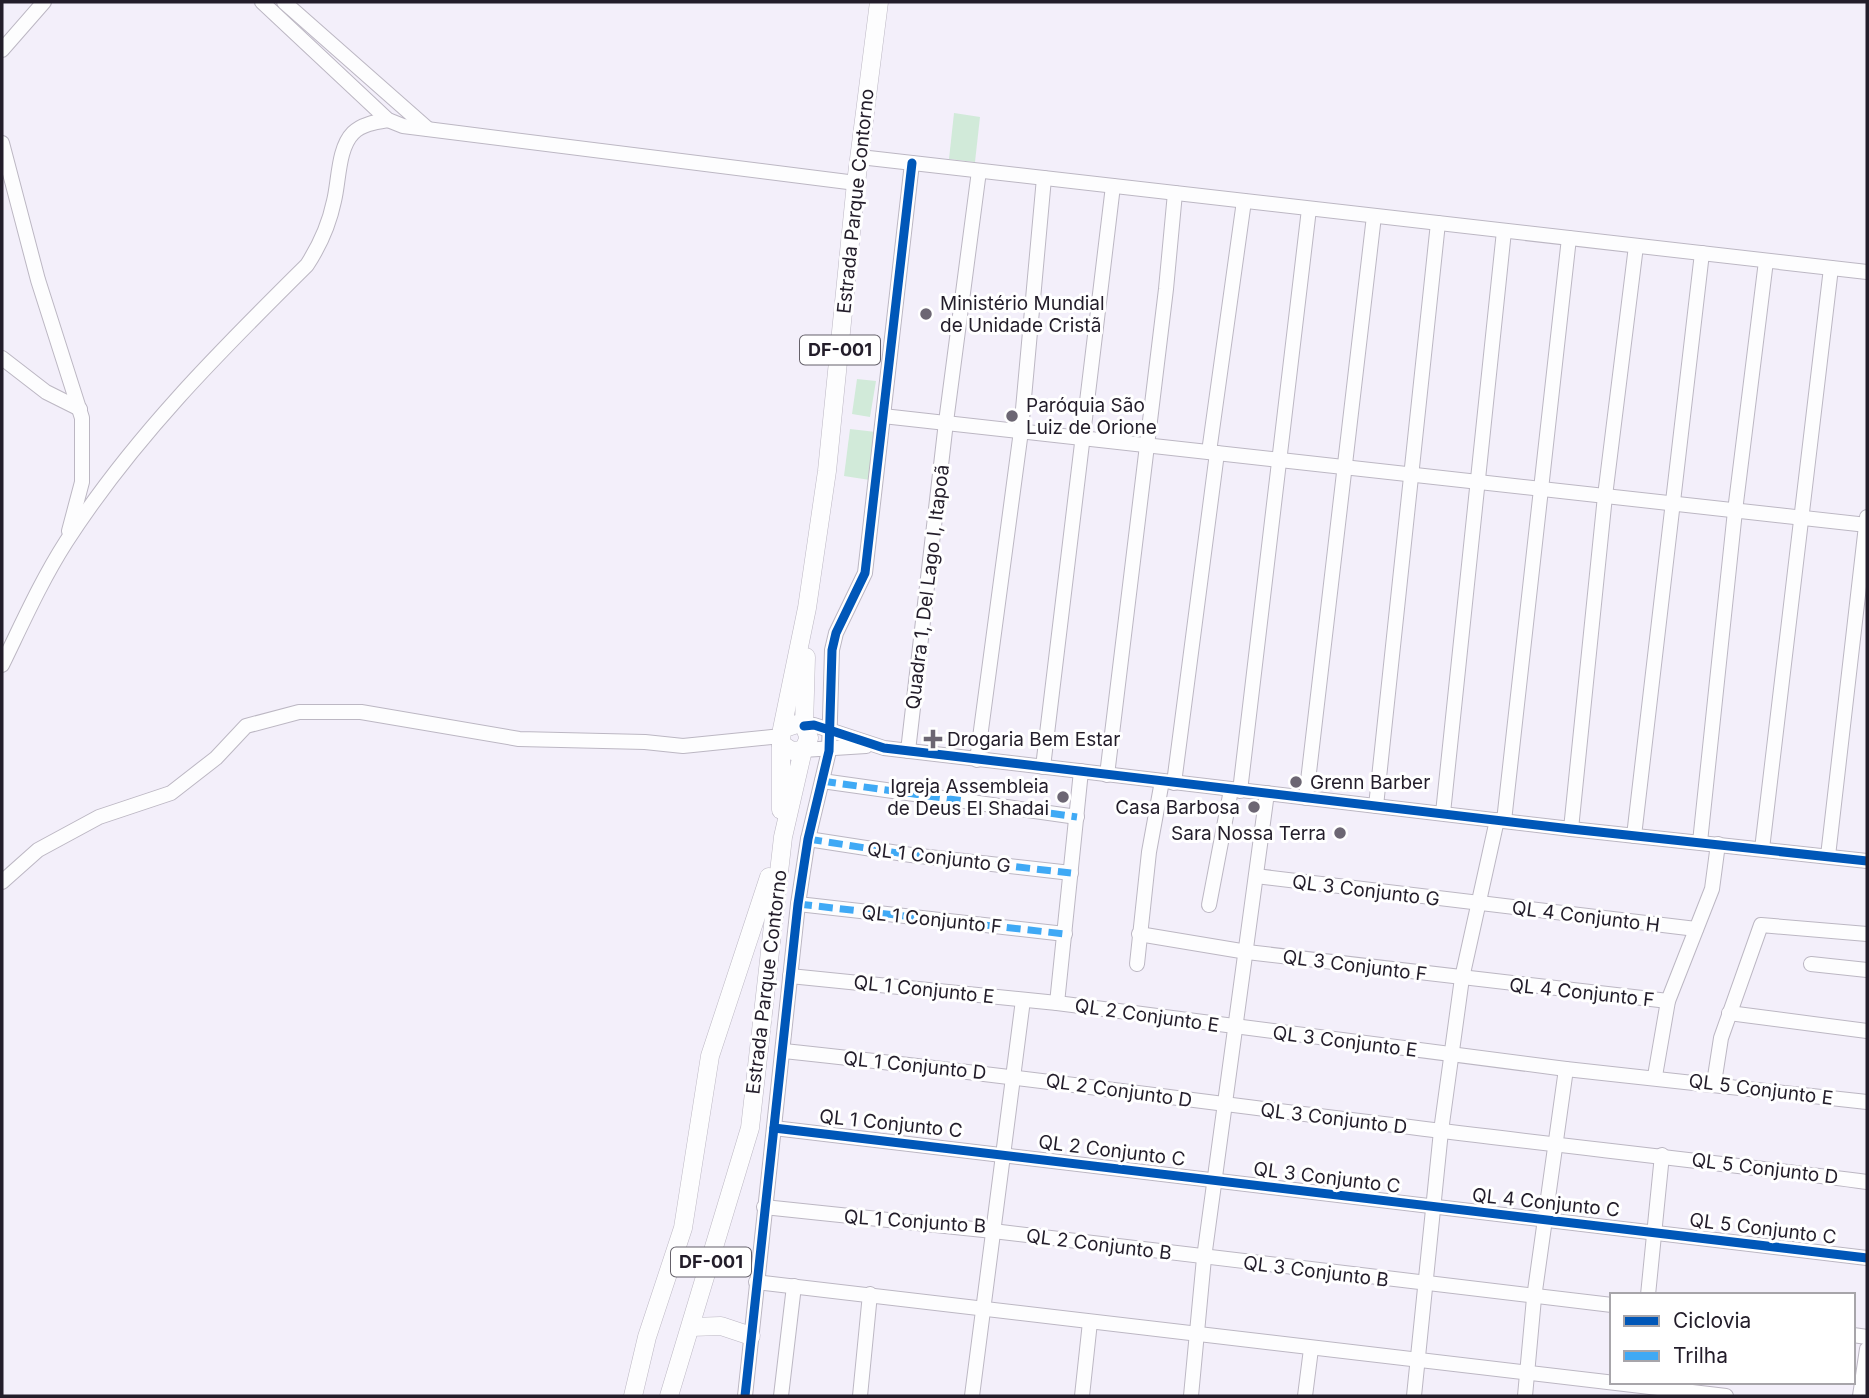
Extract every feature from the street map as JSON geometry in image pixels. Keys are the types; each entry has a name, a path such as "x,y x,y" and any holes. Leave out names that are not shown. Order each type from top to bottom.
{"main road":[{"name":"Estrada Parque Contorno","path":"783,837 781,736 807,608 828,471 856,183 879,2"},
{"name":"Estrada Parque Contorno","path":"804,726 807,608"},
{"path":"803,750 792,751 781,736 797,724 804,726"},
{"name":"DF-001","path":"803,750 809,738 804,726"},
{"name":"Estrada Parque Contorno","path":"691,1327 750,1128 783,837 803,750"},
{"path":"633,1396 647,1337 683,1228 710,1056 768,880 781,856"},
{"path":"691,1327 721,1326 751,1336"},
{"name":"DF-001","path":"669,1396 691,1327"}],"street":[{"path":"2,50 44,2"},
{"path":"262,2 388,120"},
{"path":"284,2 358,64 428,129"},
{"path":"355,89 358,64"},
{"path":"2,665 65,542 152,425 199,372 307,265 319,247 328,223 345,147 351,134 363,126 388,120 428,129 856,183"},
{"path":"2,143 38,280 84,429 82,482 65,542"},
{"path":"860,157 1867,272"},
{"path":"745,1396 798,904 807,839 829,751 832,650 836,633 864,573 912,163"},
{"name":"Quadra 1, Del Lago I, Itapoã","path":"908,751 946,422 979,171"},
{"path":"977,760 1021,431 1044,178"},
{"path":"1043,768 1113,186"},
{"path":"1107,775 1148,445 1175,193"},
{"path":"1137,964 1139,934 1168,782 1244,201"},
{"path":"1209,905 1236,791 1280,460 1309,209"},
{"path":"1306,798 1374,216"},
{"path":"1376,806 1409,474 1438,223"},
{"path":"1443,813 1504,231"},
{"path":"1414,1396 1441,1131 1454,1054 1462,978 1476,903 1501,820 1542,489 1569,238"},
{"path":"1571,829 1605,496 1636,246"},
{"path":"1634,836 1702,253"},
{"path":"1700,842 1735,510 1766,261"},
{"path":"1762,849 1830,268"},
{"path":"2,358 46,392 80,409"},
{"path":"883,416 1867,525"},
{"path":"1828,856 1867,516"},
{"path":"2,882 38,850 99,817 171,793 216,758 246,726 299,712 361,712 519,739 645,741 683,746 781,736"},
{"path":"804,726 814,725 871,746 977,760 1867,861"},
{"path":"803,750 829,751 871,746"},
{"path":"1057,1003 1081,771"},
{"path":"822,782 1077,817"},
{"path":"1191,1396 1204,1258 1267,793"},
{"name":"QL 1 Conjunto G","path":"807,839 911,855 1071,873"},
{"path":"1668,1001 1716,876 1718,844"},
{"name":"QL 3 Conjunto G","path":"1256,876 1476,903"},
{"name":"QL 4 Conjunto H","path":"1476,903 1696,929"},
{"name":"QL 1 Conjunto F","path":"798,904 1065,934"},
{"path":"1714,1083 1717,1055 1729,1013 1758,930 1767,923 1867,934"},
{"name":"QL 3 Conjunto F","path":"1139,934 1247,952 1462,978"},
{"path":"1811,964 1867,970"},
{"name":"QL 1 Conjunto E","path":"790,976 1057,1003"},
{"name":"QL 4 Conjunto F","path":"1462,978 1668,1001 1655,1076"},
{"name":"QL 1 Conjunto D","path":"784,1051 1011,1076 1023,1000"},
{"name":"QL 2 Conjunto E","path":"1057,1003 1237,1028"},
{"path":"1729,1013 1867,1031"},
{"name":"QL 3 Conjunto E","path":"1237,1028 1566,1069"},
{"path":"1546,1219 1566,1069"},
{"name":"QL 5 Conjunto E","path":"1566,1069 1655,1076 1867,1101"},
{"path":"1003,1153 1011,1076"},
{"name":"QL 2 Conjunto D","path":"1011,1076 1226,1105"},
{"name":"QL 3 Conjunto D","path":"1226,1105 1557,1145"},
{"name":"QL 1 Conjunto C","path":"774,1128 1003,1153"},
{"name":"QL 5 Conjunto D","path":"1557,1145 1662,1155 1867,1182"},
{"name":"QL 2 Conjunto C","path":"1003,1153 1216,1181"},
{"name":"QL 1 Conjunto B","path":"764,1207 993,1231 1003,1153"},
{"path":"1648,1293 1662,1155"},
{"name":"QL 3 Conjunto C","path":"1216,1181 1433,1208"},
{"name":"QL 4 Conjunto C","path":"1433,1208 1655,1232"},
{"name":"QL 4 Conjunto C","path":"1525,1396 1534,1298 1546,1219"},
{"path":"972,1396 993,1231"},
{"name":"QL 2 Conjunto B","path":"993,1231 1204,1258"},
{"name":"QL 5 Conjunto C","path":"1655,1232 1867,1258"},
{"name":"QL 3 Conjunto B","path":"1204,1258 1610,1306"},
{"path":"756,1282 1638,1388 1726,1396"},
{"path":"780,1396 794,1286"},
{"path":"860,1396 870,1294"},
{"path":"1082,1396 1090,1322"},
{"path":"1305,1396 1311,1349"},
{"path":"1860,1396 1867,1349"}],"green space":[{"path":"954,113 980,117 975,162 949,159"},
{"path":"857,379 876,381 870,417 852,414"},
{"path":"850,429 876,432 870,480 844,476"}],"marked path":[{"path":"822,781 1077,817"},
{"path":"808,839 911,855 1071,873"},
{"path":"798,904 1065,934"}],"cycle path":[{"path":"745,1396 798,904 808,839 829,751 832,650 836,633 865,573 912,163"},
{"path":"804,726 814,725 884,748 1867,861"},
{"path":"774,1128 1867,1258"}],"place":[{"name":"Ministério Mundial de Unidade Cristã","path":"926,314"},
{"name":"Paróquia São Luiz de Orione","path":"1012,416"},
{"name":"Drogaria Bem Estar","path":"933,739"},
{"name":"Grenn Barber","path":"1296,782"},
{"name":"Igreja Assembleia de Deus El Shadai","path":"1063,797"},
{"name":"Casa Barbosa","path":"1254,807"},
{"name":"Sara Nossa Terra","path":"1340,833"}]}
